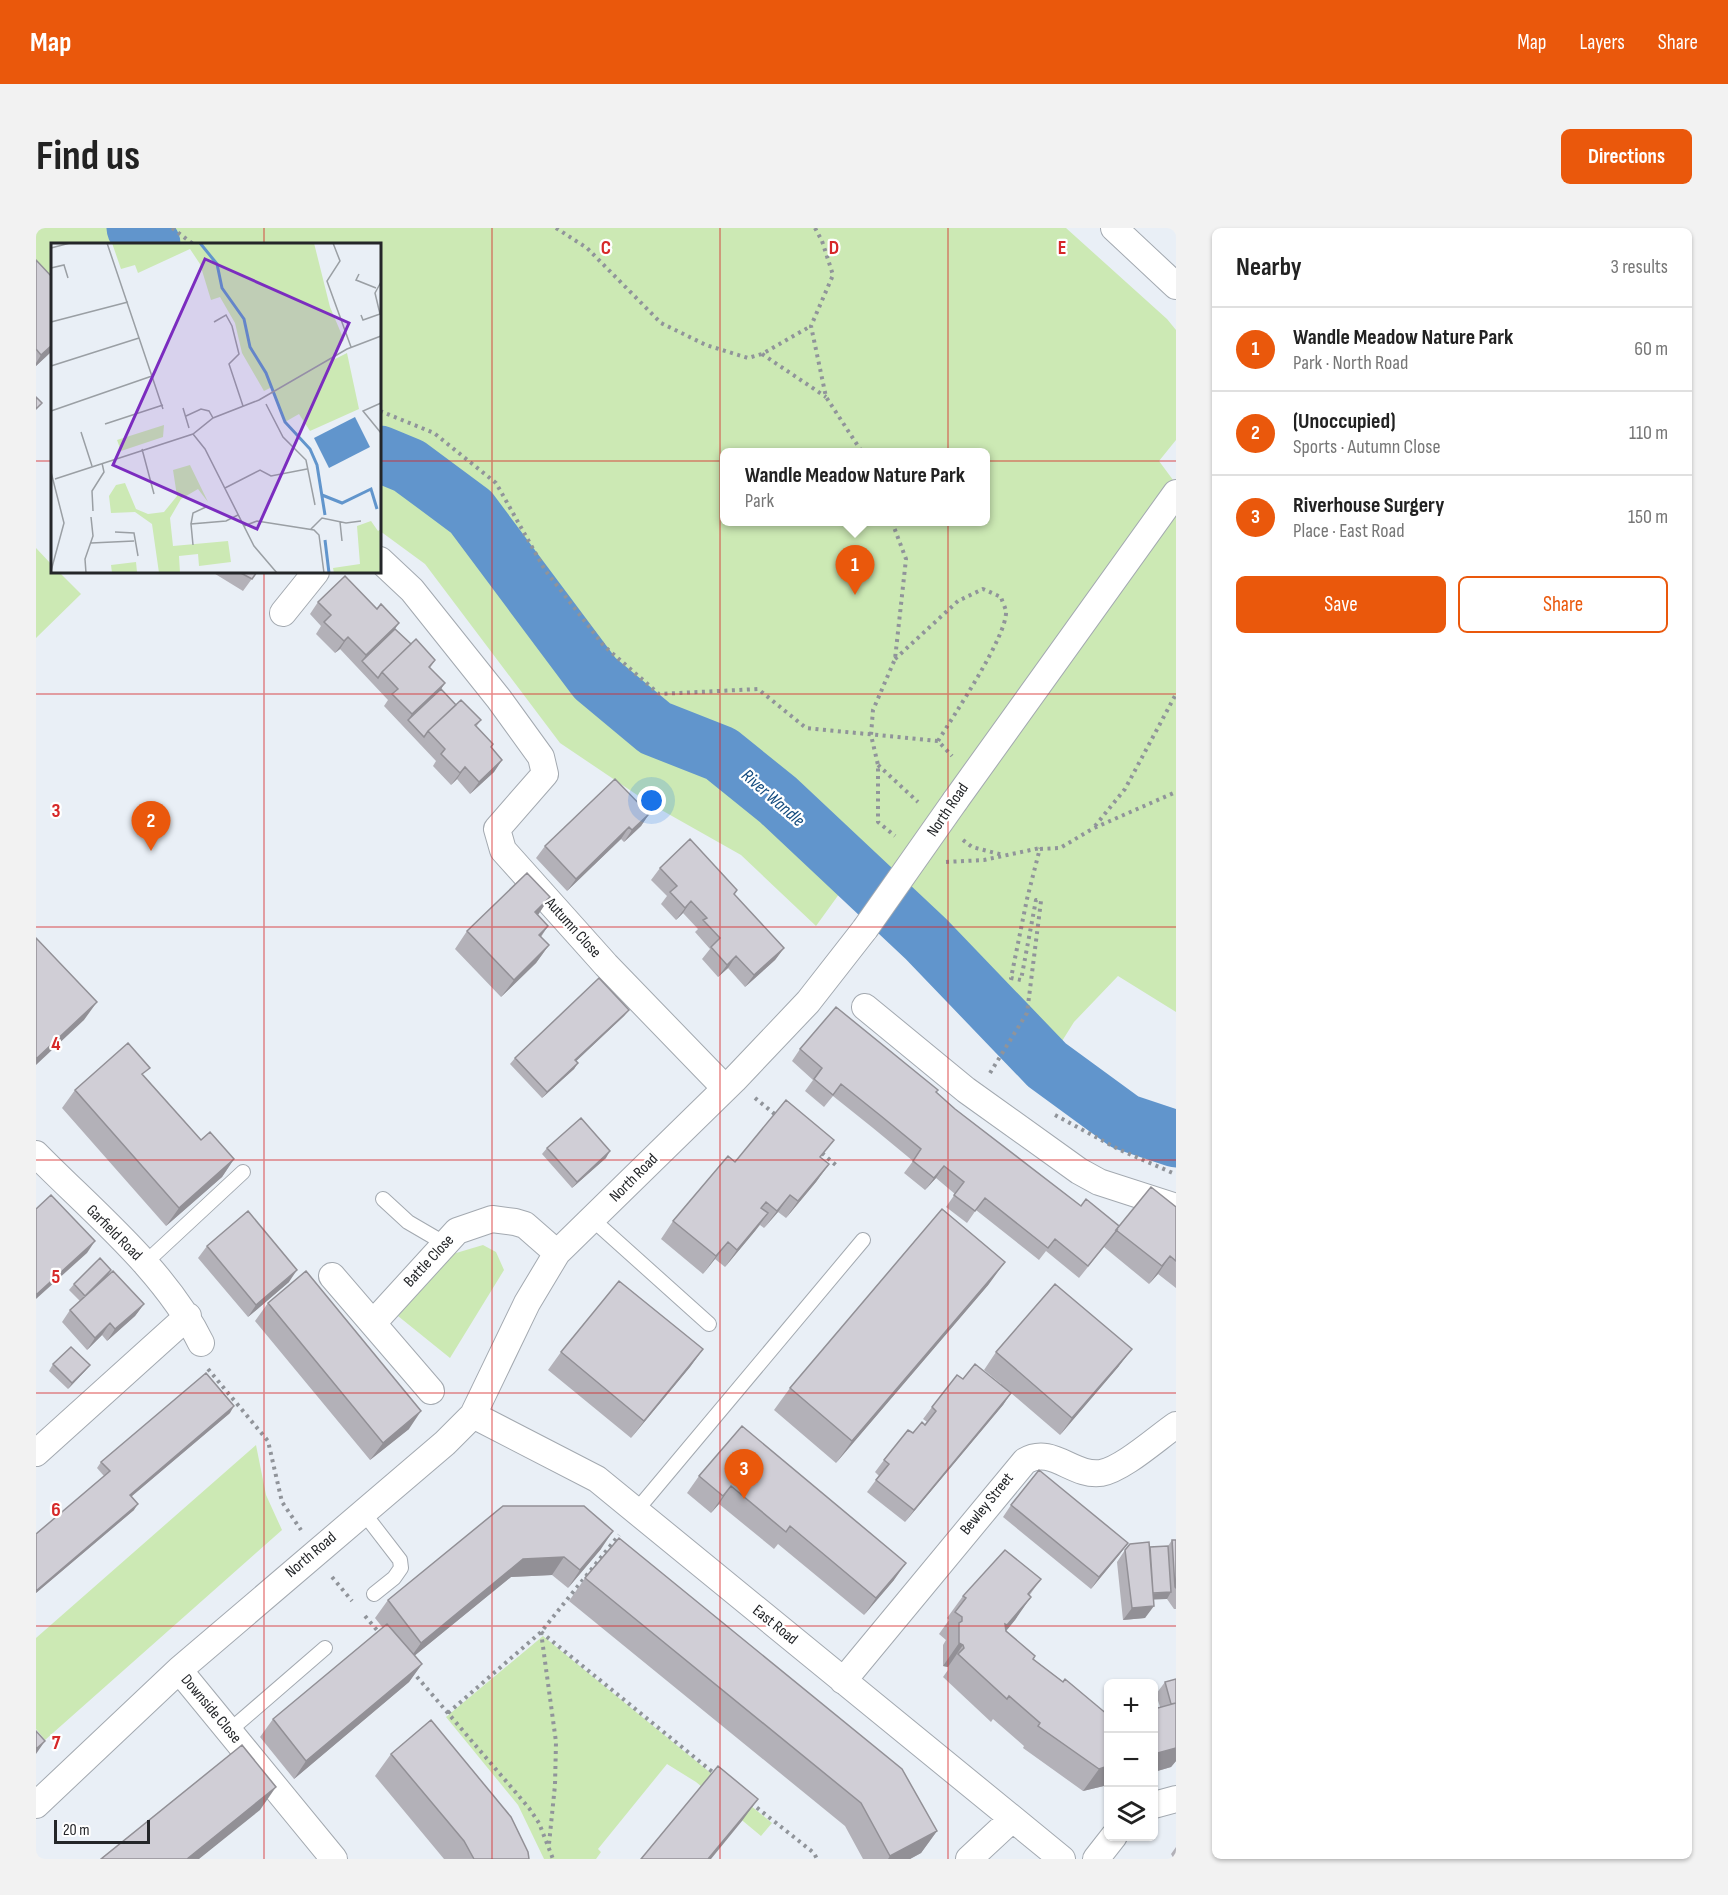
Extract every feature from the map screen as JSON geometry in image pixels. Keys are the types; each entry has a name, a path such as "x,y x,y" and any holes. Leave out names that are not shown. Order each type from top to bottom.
{"street":[{"path":"1114,228 1176,286"},
{"name":"North Road","path":"36,1805 178,1670 445,1443 473,1415 527,1303 557,1253 592,1219 738,1091 865,929 971,776 1176,493"},
{"name":"Autumn Close","path":"381,561 412,590 499,699 541,757 545,774 497,829 498,840 503,850 606,965 738,1091"},
{"path":"283,613 315,573"},
{"path":"865,1007 966,1090 1079,1171 1099,1182 1176,1207"},
{"name":"Garfield Road","path":"36,1154 144,1264 188,1316 203,1353"},
{"name":"Battle Close","path":"374,1322 457,1231 492,1219 503,1219 525,1225 557,1253"},
{"path":"332,1276 374,1322 431,1391"},
{"path":"36,1453 188,1316"},
{"name":"East Road","path":"473,1415 597,1479 629,1521 843,1681 1062,1859"},
{"name":"Bewley Street","path":"843,1681 1025,1461 1035,1455 1046,1455 1088,1473 1101,1473 1112,1469 1176,1425"},
{"name":"Downside Close","path":"178,1670 334,1859"},
{"path":"1158,1804 1176,1799"},
{"path":"969,1859 1012,1819"},
{"path":"1096,1859 1110,1841"}],"lane":[{"path":"144,1264 243,1172"},
{"path":"383,1199 408,1222 444,1243"},
{"path":"592,1219 709,1324"},
{"path":"629,1521 863,1240"},
{"path":"363,1512 400,1560 401,1568 394,1578 374,1594"},
{"path":"229,1731 325,1648"}],"path":[{"path":"172,228 192,243"},
{"path":"556,228 587,248 661,324 706,345 748,358 762,354 811,327"},
{"path":"814,228 822,241 833,275 811,327 826,397 859,448"},
{"path":"762,354 826,397"},
{"path":"381,411 434,433 495,483 551,578 604,646 659,694 758,689 806,728 938,741 971,776"},
{"path":"894,526 906,559 895,659 873,710 871,735 878,765 878,822 903,843"},
{"path":"895,659 958,601 983,589 1001,597 1006,610 1004,623 983,668 938,741"},
{"path":"1094,828 1125,789 1176,694"},
{"path":"939,863 984,860 1040,849 1060,848 1094,828 1176,792"},
{"path":"1036,900 1021,980 1011,978 1040,849"},
{"path":"986,1078 1027,1014 1041,901 1027,899"},
{"path":"738,1091 785,1123"},
{"path":"1047,1111 1118,1149 1176,1174"},
{"path":"821,1152 838,1167"},
{"path":"203,1353 213,1377 268,1441 282,1502 302,1532"},
{"path":"448,1713 542,1632 629,1521"},
{"path":"326,1570 356,1606"},
{"path":"364,1615 387,1641"},
{"path":"542,1632 723,1780"},
{"path":"542,1632 555,1742 555,1785 549,1845"},
{"path":"410,1668 529,1808 549,1845 553,1859"},
{"path":"749,1801 814,1853 817,1859"}],"green space":[{"path":"36,228 1066,228 1167,319 1176,330 1176,440 1159,461 1176,484 1176,1012 1118,976 1074,1022 1047,1065 926,939 855,872 816,926 741,855 649,803 560,743 425,564 381,532 381,243 51,243 51,306 36,290"},
{"path":"36,548 51,564 51,573 60,573 81,594 36,638"},
{"path":"483,1245 496,1252 504,1270 450,1358 398,1316 446,1256"},
{"path":"256,1445 266,1495 282,1530 45,1740 36,1729 36,1638"},
{"path":"543,1636 772,1823 761,1836 696,1782 667,1764 598,1849 601,1852 596,1859 544,1859 518,1805 446,1717"}],"building":[{"path":"36,260 51,276 51,346 41,355 36,349"},
{"path":"36,397 42,403 36,409"},
{"path":"241,573 256,573 252,579"},
{"path":"345,576 377,609 381,604 399,623 366,655 348,637 344,641 324,622 331,615 318,602"},
{"path":"395,629 411,644 378,678 362,661"},
{"path":"416,639 435,660 429,667 445,683 412,714 392,694 398,689 382,672"},
{"path":"441,689 456,705 424,737 408,720"},
{"path":"461,700 481,720 475,725 493,744 491,747 502,760 479,782 465,767 460,773 441,754 445,749 428,731"},
{"path":"615,779 649,814 632,830 629,827 576,879 545,846"},
{"path":"690,839 737,890 734,894 784,948 754,975 736,956 727,965 711,947 720,938 703,920 707,918 691,901 685,908 670,892 677,886 660,868"},
{"path":"527,873 550,897 535,912 548,926 539,935 549,945 514,980 467,931"},
{"path":"36,938 97,1002 36,1059"},
{"path":"599,978 629,1010 575,1060 578,1063 547,1092 515,1058"},
{"path":"836,1007 938,1090 936,1092 955,1109 1081,1206 1086,1199 1119,1226 1088,1266 1055,1239 1048,1248 985,1198 975,1211 954,1195 964,1182 944,1166 934,1178 913,1161 921,1149 881,1116 841,1084 833,1095 814,1079 822,1068 800,1049"},
{"path":"128,1043 150,1068 142,1074 201,1140 210,1132 234,1159 179,1208 75,1090"},
{"path":"786,1100 834,1140 820,1157 829,1164 798,1201 790,1195 777,1211 766,1202 761,1208 768,1213 737,1250 728,1242 716,1256 673,1221 728,1156 735,1162"},
{"path":"581,1118 610,1151 577,1182 547,1148"},
{"path":"1151,1187 1176,1207 1176,1261 1170,1256 1162,1266 1116,1230"},
{"path":"51,1195 95,1241 36,1295 36,1209"},
{"path":"942,1209 1005,1262 852,1441 790,1388"},
{"path":"248,1211 297,1270 256,1305 207,1246"},
{"path":"100,1258 111,1270 85,1296 74,1284"},
{"path":"113,1271 144,1304 115,1329 110,1323 95,1338 70,1310"},
{"path":"306,1271 421,1411 383,1443 268,1303"},
{"path":"619,1281 703,1349 644,1421 561,1352"},
{"path":"1055,1284 1132,1349 1072,1418 996,1352"},
{"path":"71,1347 90,1365 72,1383 53,1364"},
{"path":"975,1364 1011,1393 914,1510 876,1480 889,1464 884,1460 908,1430 913,1433 922,1422 925,1425 936,1411 932,1407 957,1375 963,1379"},
{"path":"206,1373 234,1406 130,1495 138,1504 36,1591 36,1534 110,1471 101,1462"},
{"path":"742,1426 906,1563 876,1598 790,1526 786,1532 731,1486 723,1496 699,1476"},
{"path":"1039,1470 1128,1543 1099,1577 1011,1505"},
{"path":"503,1506 584,1506 613,1531 580,1570 564,1557 523,1559 421,1643 388,1600"},
{"path":"619,1538 902,1769 937,1831 890,1856 861,1803 585,1578"},
{"path":"1172,1540 1176,1540 1176,1588 1175,1587"},
{"path":"1149,1542 1154,1606 1132,1608 1125,1550 1130,1544"},
{"path":"1168,1546 1171,1592 1153,1593 1150,1547"},
{"path":"1005,1550 1041,1579 1028,1594 1031,1597 1007,1625 1005,1624 1006,1631 1035,1656 1033,1659 1063,1682 1065,1679 1104,1712 1104,1767 1099,1769 1038,1726 1040,1723 1009,1696 1007,1699 958,1654 964,1648 959,1643 959,1623 962,1617 955,1612 966,1598 963,1596"},
{"path":"387,1624 422,1664 306,1761 273,1719"},
{"path":"1176,1679 1176,1703 1171,1704 1165,1682"},
{"path":"1176,1703 1176,1748 1158,1753 1158,1733 1158,1708"},
{"path":"431,1720 511,1817 528,1852 529,1859 474,1859 464,1841 391,1754"},
{"path":"36,1731 45,1741 36,1749"},
{"path":"242,1745 276,1787 187,1859 101,1859"},
{"path":"718,1766 758,1799 708,1859 641,1859"}],"waterway":[{"name":"River Wandle","path":"135,228 151,243"},
{"name":"River Wandle","path":"381,454 409,466 471,512 595,678 655,728 721,754 778,800 926,939 1047,1065 1125,1122 1176,1139"}],"place":[{"name":"Wandle Meadow Nature Park","path":"855,595"},
{"name":"(Unoccupied)","path":"151,851"},
{"name":"Riverhouse Surgery","path":"744,1499"}]}
